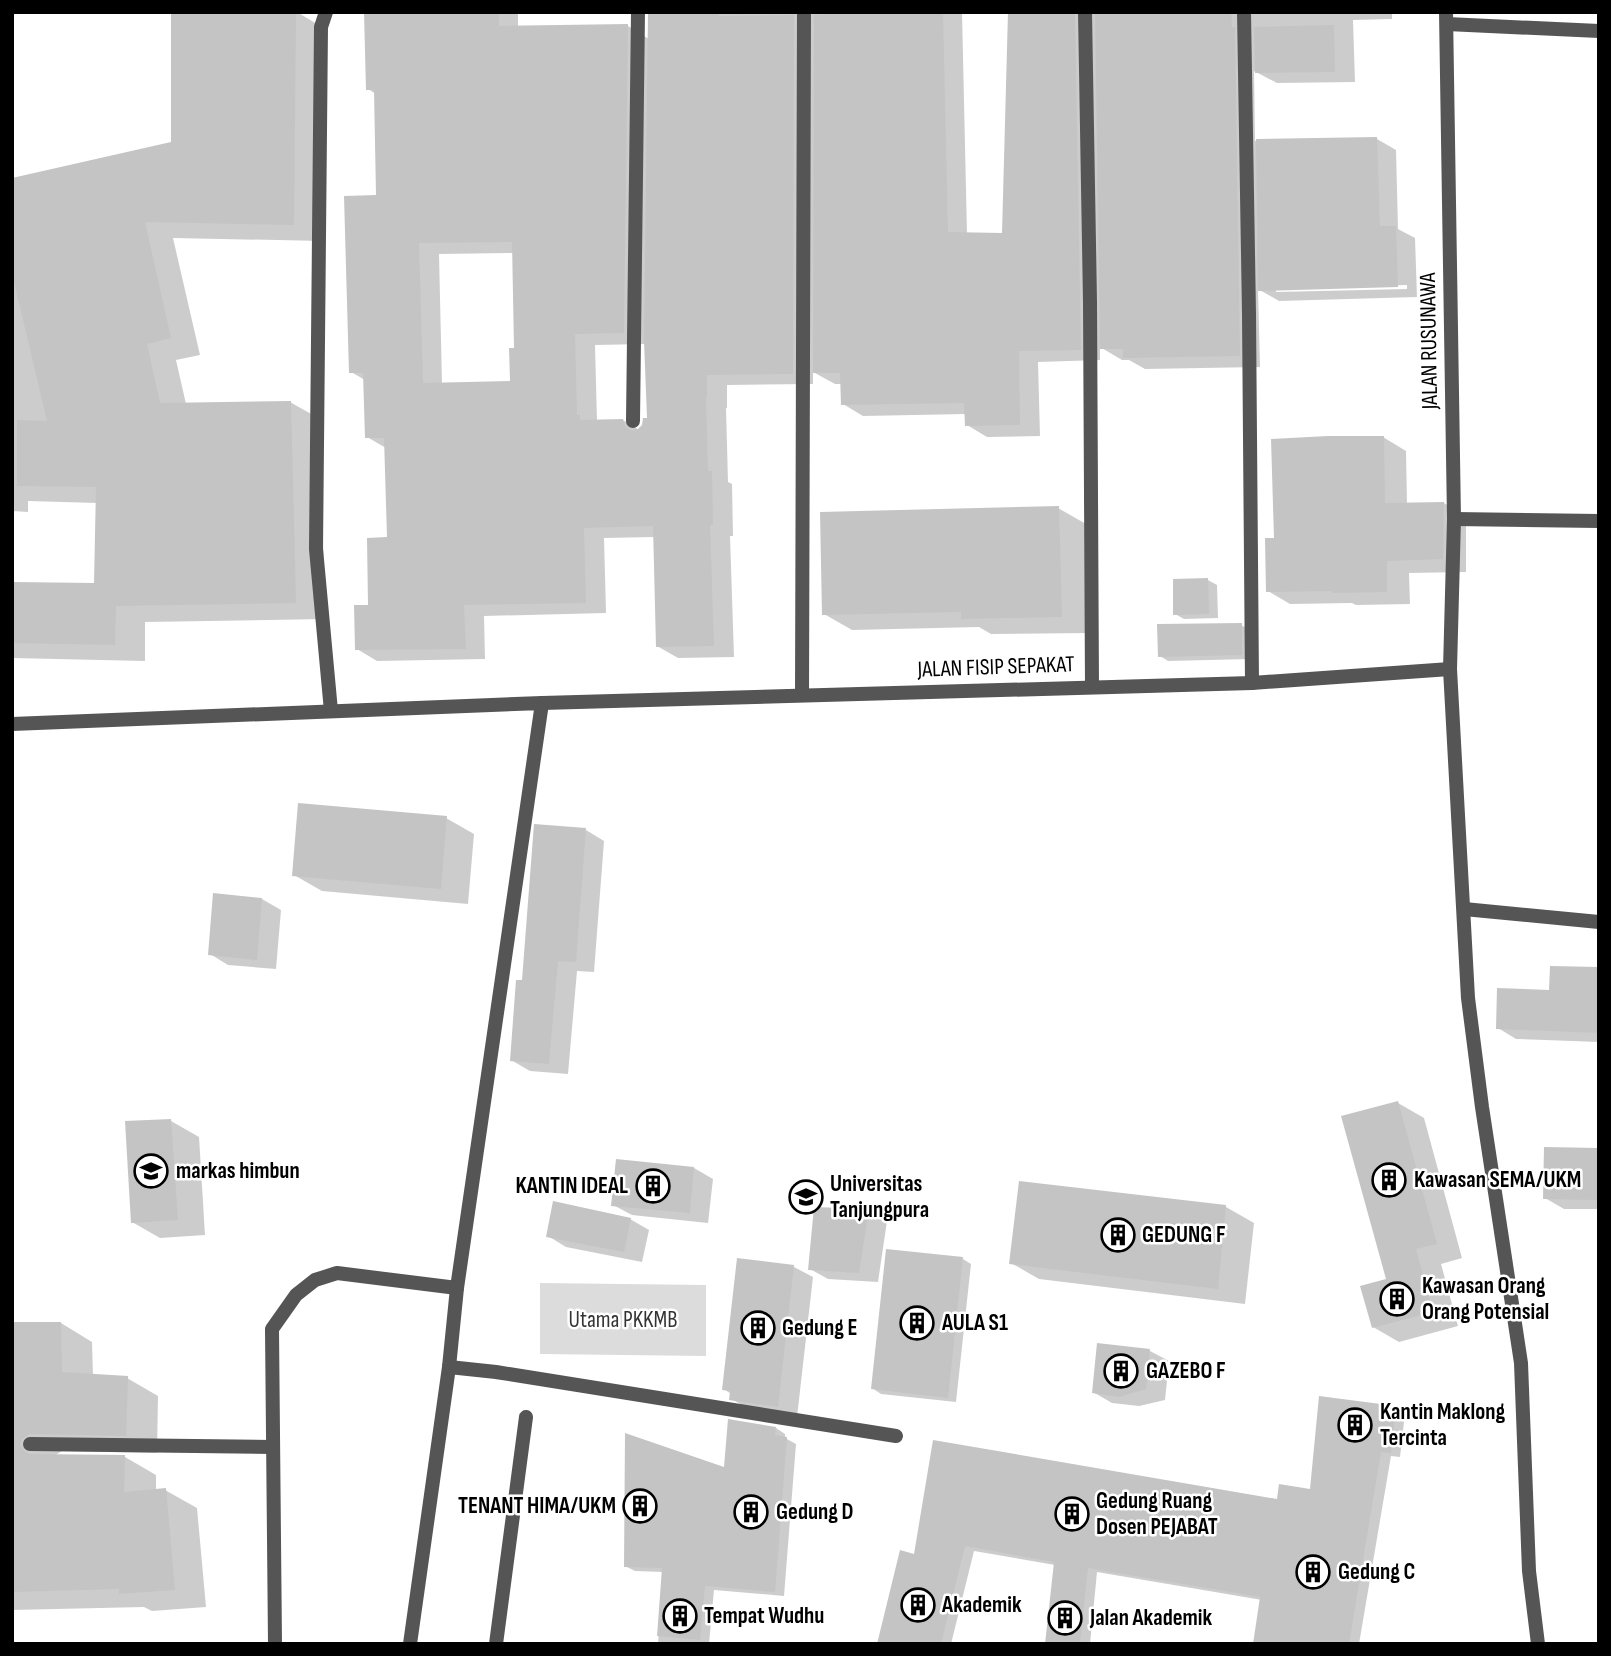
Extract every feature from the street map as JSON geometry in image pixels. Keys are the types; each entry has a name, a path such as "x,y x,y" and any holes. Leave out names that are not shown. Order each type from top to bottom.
{"street":[{"path":"326,12 321,27 316,549 331,711"},
{"path":"632,421 638,12"},
{"path":"802,695 804,12"},
{"path":"1085,12 1092,687"},
{"path":"1244,12 1250,314 1252,683"},
{"path":"1447,18 1599,31"},
{"name":"JALAN RUSUNAWA","path":"1447,18 1454,519 1450,669 1468,998 1521,1363 1529,1571 1538,1644"},
{"path":"1454,519 1599,521"},
{"name":"JALAN FISIP SEPAKAT","path":"12,724 542,703 1252,683 1450,669"},
{"path":"410,1644 449,1367 457,1288 542,703"},
{"path":"1464,909 1599,922"},
{"path":"275,1644 272,1329 296,1295 315,1280 337,1273 457,1288"},
{"path":"449,1367 496,1372 896,1436"},
{"path":"496,1644 526,1417"},
{"path":"30,1444 273,1447"}],"green space":[{"name":"Utama PKKMB","path":"540,1283 706,1285 706,1356 540,1354"}],"building":[{"path":"171,12 296,12 294,225 145,222 171,338 147,344 160,403 291,401 296,603 116,606 115,645 12,643 12,582 94,583 96,487 17,486 17,420 47,421 12,273 12,178 171,142"},
{"path":"364,12 499,12 499,26 628,24 624,333 575,334 577,415 580,415 580,420 623,419 625,426 632,431 642,425 643,418 647,418 644,341 648,12 719,12 719,16 794,15 793,374 707,375 708,471 712,471 713,525 710,525 714,646 656,647 653,526 584,528 586,603 464,605 466,649 355,650 354,605 368,605 367,538 387,537 384,438 365,438 363,373 349,373 344,196 376,195 374,90 366,90","holes":["512,242 514,348 509,348 510,381 423,383 419,243"]},
{"path":"835,12 943,12 948,232 1002,233 1008,12 1075,12 1081,350 1019,351 1020,425 965,426 964,403 841,405 840,373 813,373 814,15"},
{"path":"1095,12 1231,12 1232,27 1235,27 1240,356 1123,358 1123,349 1100,349"},
{"path":"1334,25 1335,72 1255,73 1254,27"},
{"path":"1377,137 1380,226 1396,226 1398,287 1258,291 1256,139"},
{"path":"1384,436 1385,503 1444,502 1443,559 1387,561 1387,592 1266,592 1265,538 1274,538 1271,439"},
{"path":"1059,506 1062,617 961,619 961,612 822,615 820,512"},
{"path":"1208,578 1209,614 1173,615 1173,579"},
{"path":"1242,623 1242,655 1158,657 1157,624"},
{"path":"298,803 447,816 441,889 292,876"},
{"path":"534,824 586,828 576,962 558,961 549,1064 510,1061 516,980 522,980"},
{"path":"213,893 262,898 257,960 208,955"},
{"path":"1550,966 1599,967 1599,1033 1496,1029 1497,988 1549,990"},
{"name":"Kawasan SEMA/UKM","path":"1398,1101 1437,1244 1416,1249 1433,1312 1372,1328 1360,1286 1386,1279 1341,1116"},
{"name":"markas himbun","path":"171,1119 178,1220 131,1223 125,1121"},
{"path":"1544,1147 1599,1148 1599,1200 1543,1199"},
{"name":"KANTIN IDEAL","path":"616,1159 694,1167 690,1213 611,1206"},
{"name":"GEDUNG F","path":"1019,1181 1226,1205 1218,1289 1009,1264"},
{"path":"553,1201 631,1218 624,1252 546,1237"},
{"path":"814,1207 869,1209 859,1273 808,1270"},
{"name":"AULA S1","path":"886,1249 963,1257 948,1398 871,1389"},
{"name":"Gedung E","path":"737,1258 794,1265 778,1407 729,1400 730,1391 722,1390"},
{"path":"12,1322 61,1322 62,1372 128,1376 126,1436 30,1434 22,1439 20,1445 30,1454 125,1455 124,1492 166,1488 175,1590 119,1594 119,1589 12,1592"},
{"name":"GAZEBO F","path":"1097,1343 1150,1349 1146,1389 1119,1397 1092,1393"},
{"path":"1319,1396 1396,1406 1391,1453 1381,1452 1349,1644 1253,1644 1260,1597 1088,1568 1080,1644 1045,1644 1054,1562 965,1546 941,1644 877,1644 900,1550 914,1554 933,1440 1277,1499 1279,1484 1310,1489"},
{"path":"728,1419 776,1427 775,1435 787,1437 775,1592 705,1586 700,1640 657,1636 662,1568 624,1567 625,1433 724,1467"}],"place":[{"name":"markas himbun","path":"151,1171"},
{"name":"Kawasan SEMA/UKM","path":"1389,1180"},
{"name":"KANTIN IDEAL","path":"653,1186"},
{"name":"Universitas Tanjungpura","path":"806,1197"},
{"name":"GEDUNG F","path":"1118,1235"},
{"name":"Kawasan Orang Orang Potensial","path":"1397,1299"},
{"name":"AULA S1","path":"917,1323"},
{"name":"Gedung E","path":"758,1328"},
{"name":"GAZEBO F","path":"1121,1371"},
{"name":"Kantin Maklong Tercinta","path":"1355,1425"},
{"name":"TENANT HIMA/UKM","path":"640,1506"},
{"name":"Gedung D","path":"751,1512"},
{"name":"Gedung Ruang Dosen PEJABAT","path":"1072,1514"},
{"name":"Gedung C","path":"1313,1572"},
{"name":"Akademik","path":"918,1605"},
{"name":"Tempat Wudhu","path":"680,1616"},
{"name":"Jalan Akademik","path":"1065,1618"}]}
